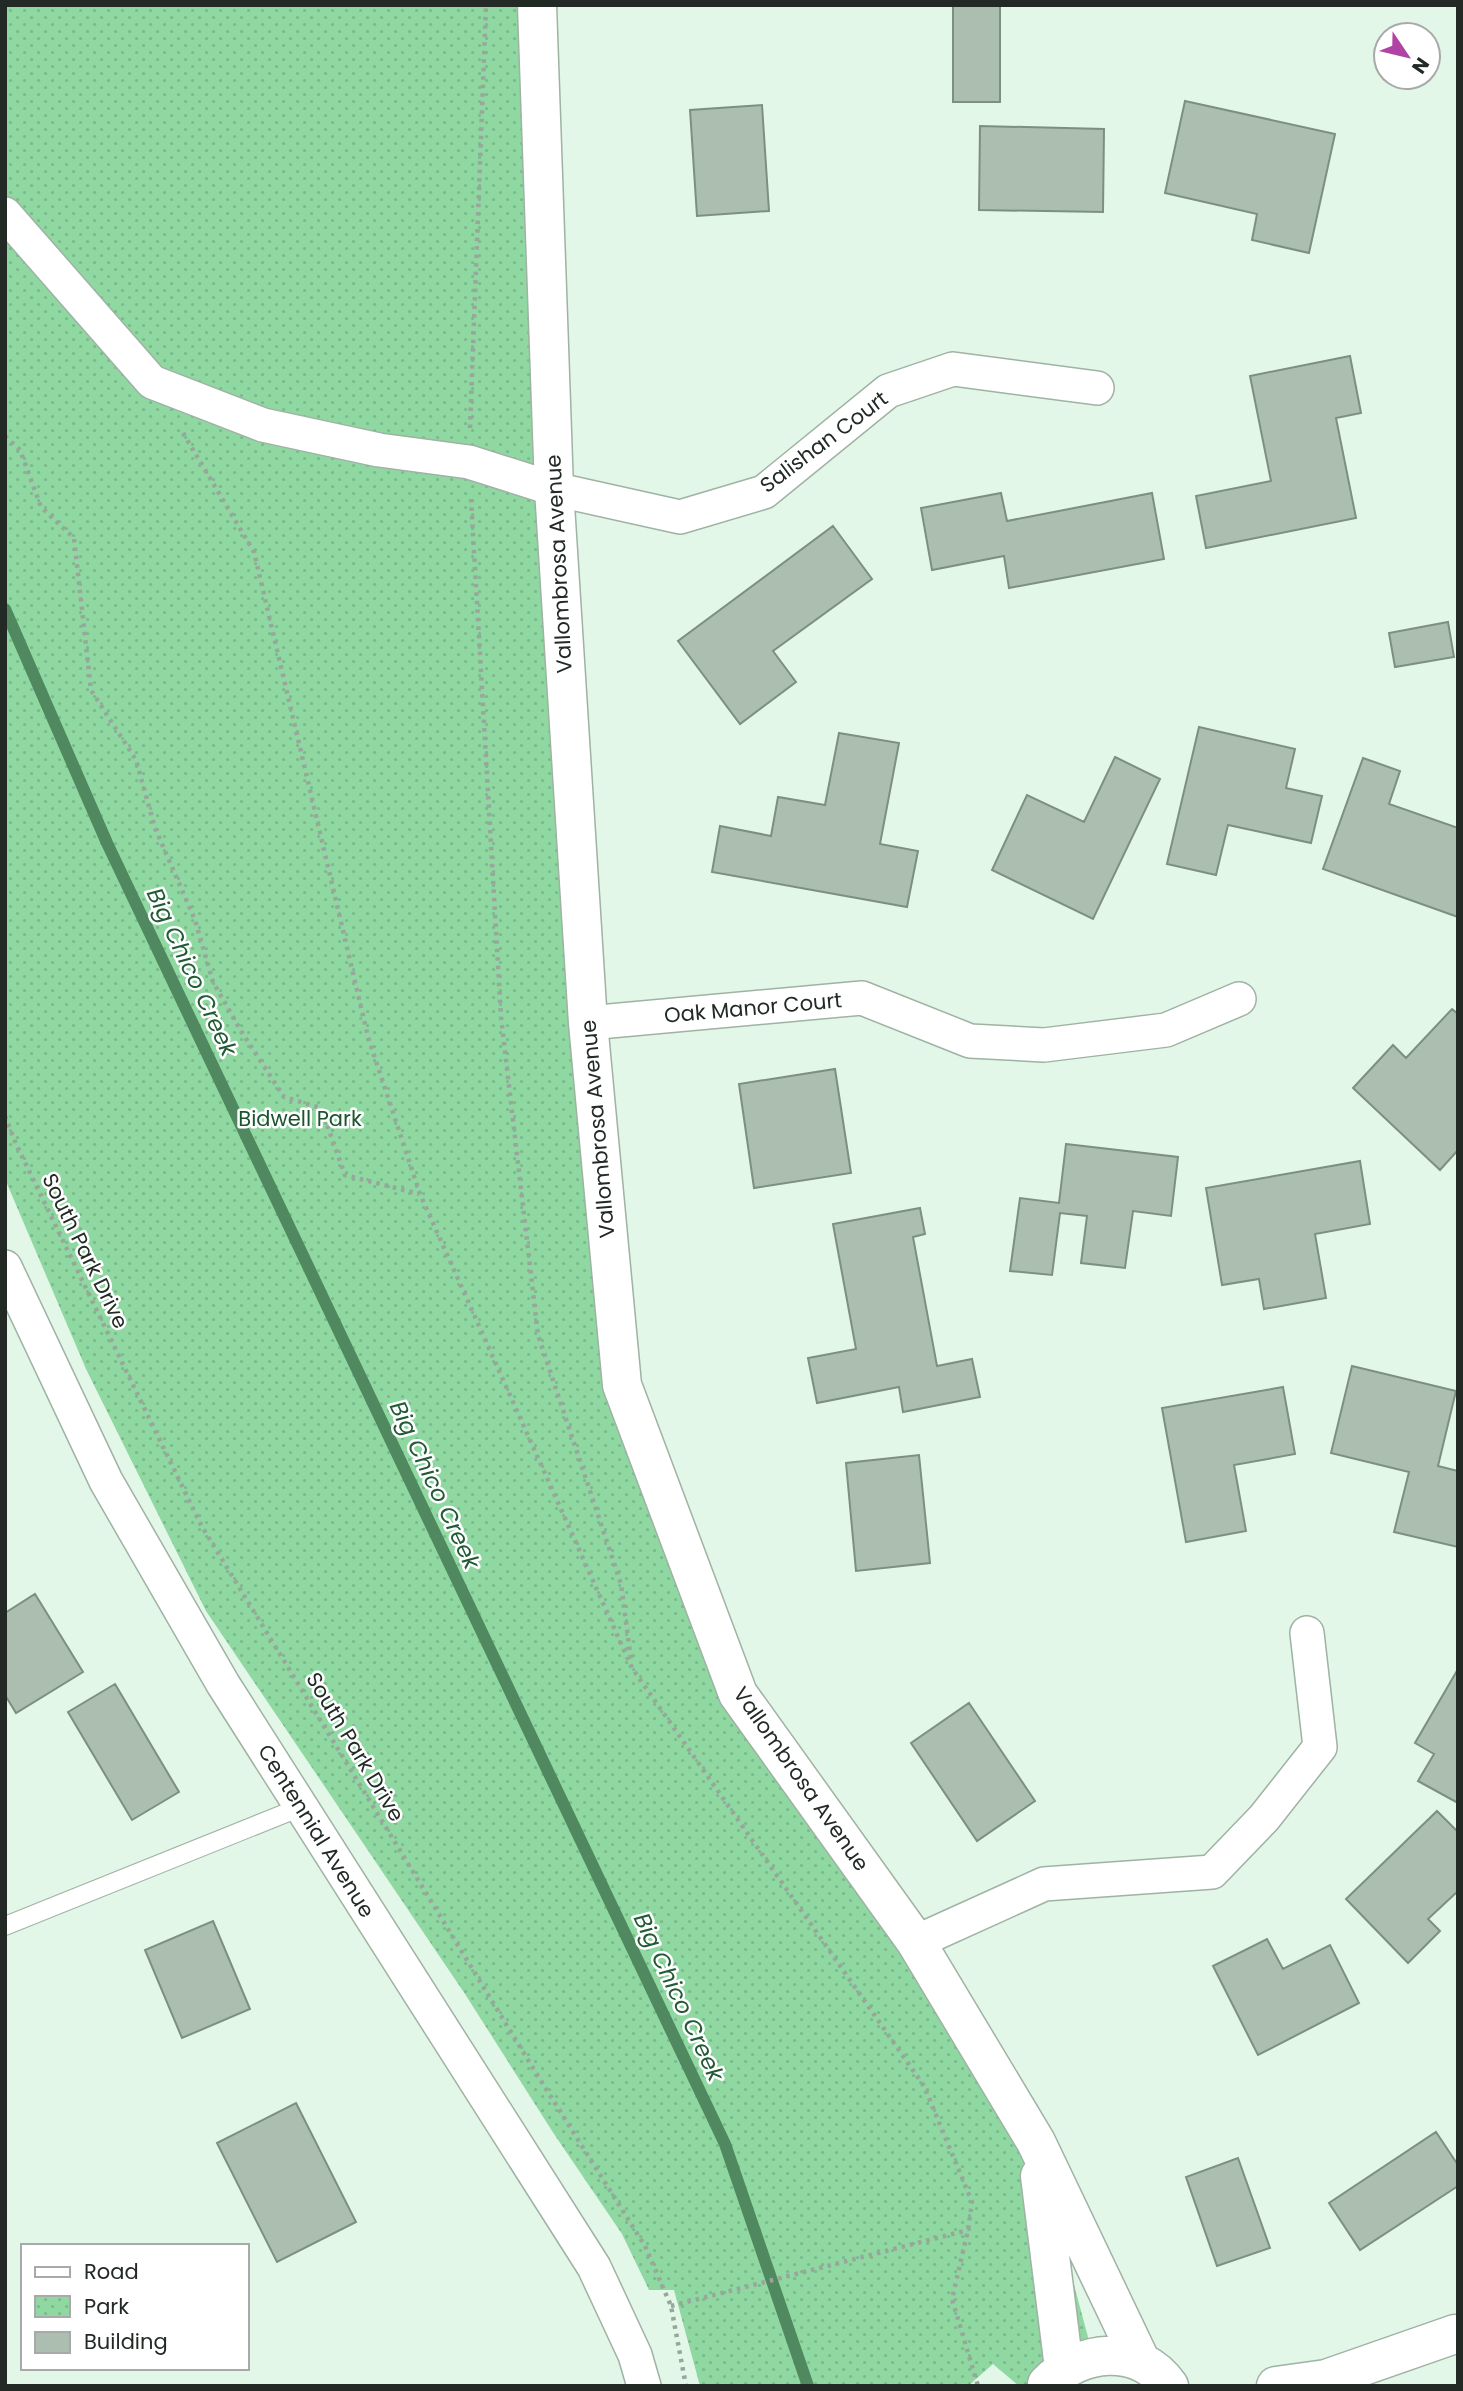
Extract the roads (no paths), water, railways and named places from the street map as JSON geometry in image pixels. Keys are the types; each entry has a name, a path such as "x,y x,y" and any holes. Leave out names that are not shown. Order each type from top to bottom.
{"street":[{"name":"Vallombrosa Avenue","path":"537,5 554,489 588,1023 622,1385 738,1694 916,1942 1036,2142 1155,2374"},
{"name":"Salishan Court","path":"5,214 152,382 263,425 379,450 469,462 554,489 680,516 764,492 888,391 953,369 1097,388"},
{"name":"Oak Manor Court","path":"588,1023 862,998 970,1041 1044,1045 1166,1030 1239,999"},
{"name":"Centennial Avenue","path":"5,1267 106,1481 223,1684 594,2267 635,2355 644,2386"},
{"path":"916,1942 1044,1884 1212,1872 1264,1818 1320,1747 1307,1633"},
{"name":"Vallombrosa Avenue","path":"1036,2142 1055,2377"},
{"path":"1276,2386 1325,2379 1456,2333"},
{"path":"1360,2386 1456,2333"},
{"path":"1055,2377 1078,2361 1099,2355 1121,2356 1155,2374"}],"lane":[{"path":"5,1926 301,1807"}],"waterway":[{"name":"Big Chico Creek","path":"5,609 107,843 725,2144 808,2386"}],"park label":[{"name":"Bidwell Park","path":"300,1119"}]}
